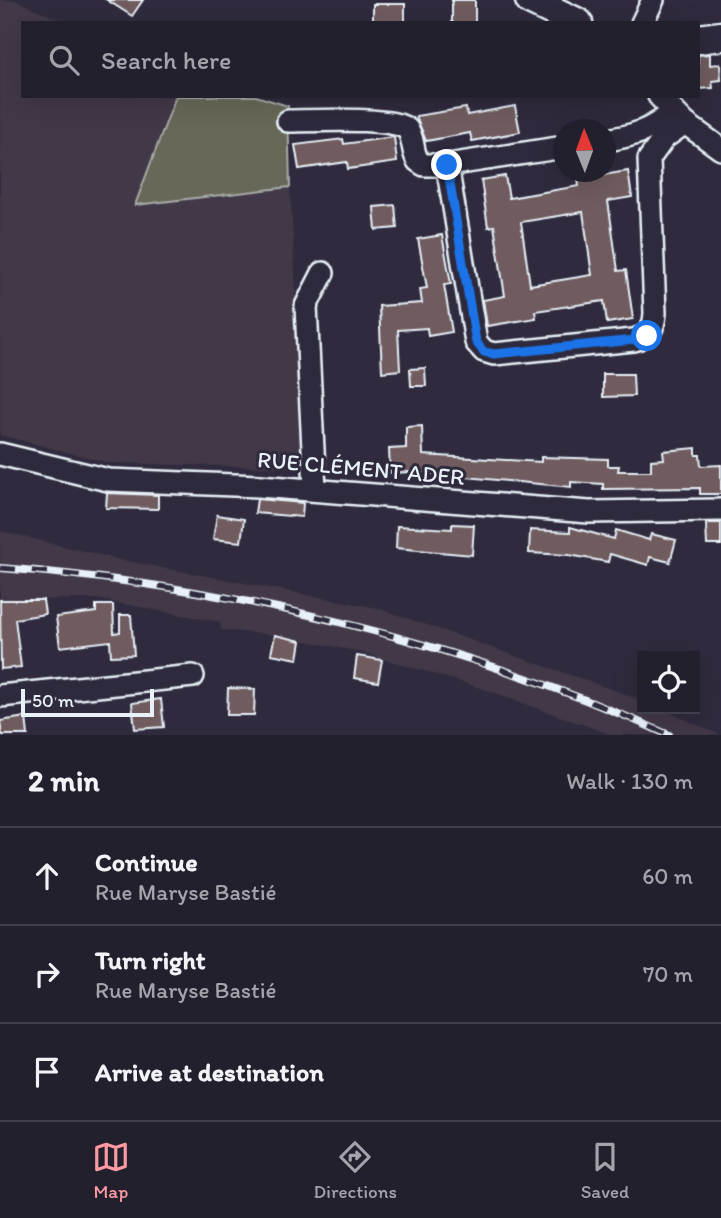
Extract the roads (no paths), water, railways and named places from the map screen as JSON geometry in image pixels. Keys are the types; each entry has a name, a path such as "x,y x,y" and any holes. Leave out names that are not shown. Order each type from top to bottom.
{"main road":[{"path":"530,0 574,21"},
{"path":"700,39 721,36"}],"street":[{"path":"643,21 653,0"},
{"path":"616,139 655,127 672,110"},
{"path":"672,110 721,149"},
{"path":"447,165 476,342 484,352 494,354 634,340 647,336 654,327 649,159 664,138 672,110"},
{"path":"288,121 383,121 404,126 410,132 418,161 424,165 447,165 553,149"},
{"path":"628,137 649,159"},
{"path":"314,490 306,306 323,273"},
{"name":"RUE CLÉMENT ADER","path":"0,454 108,480 314,490 589,512 721,510"},
{"path":"0,696 193,676"}],"railway":[{"path":"0,568 172,588 342,623 425,645 508,672 669,735"}]}
